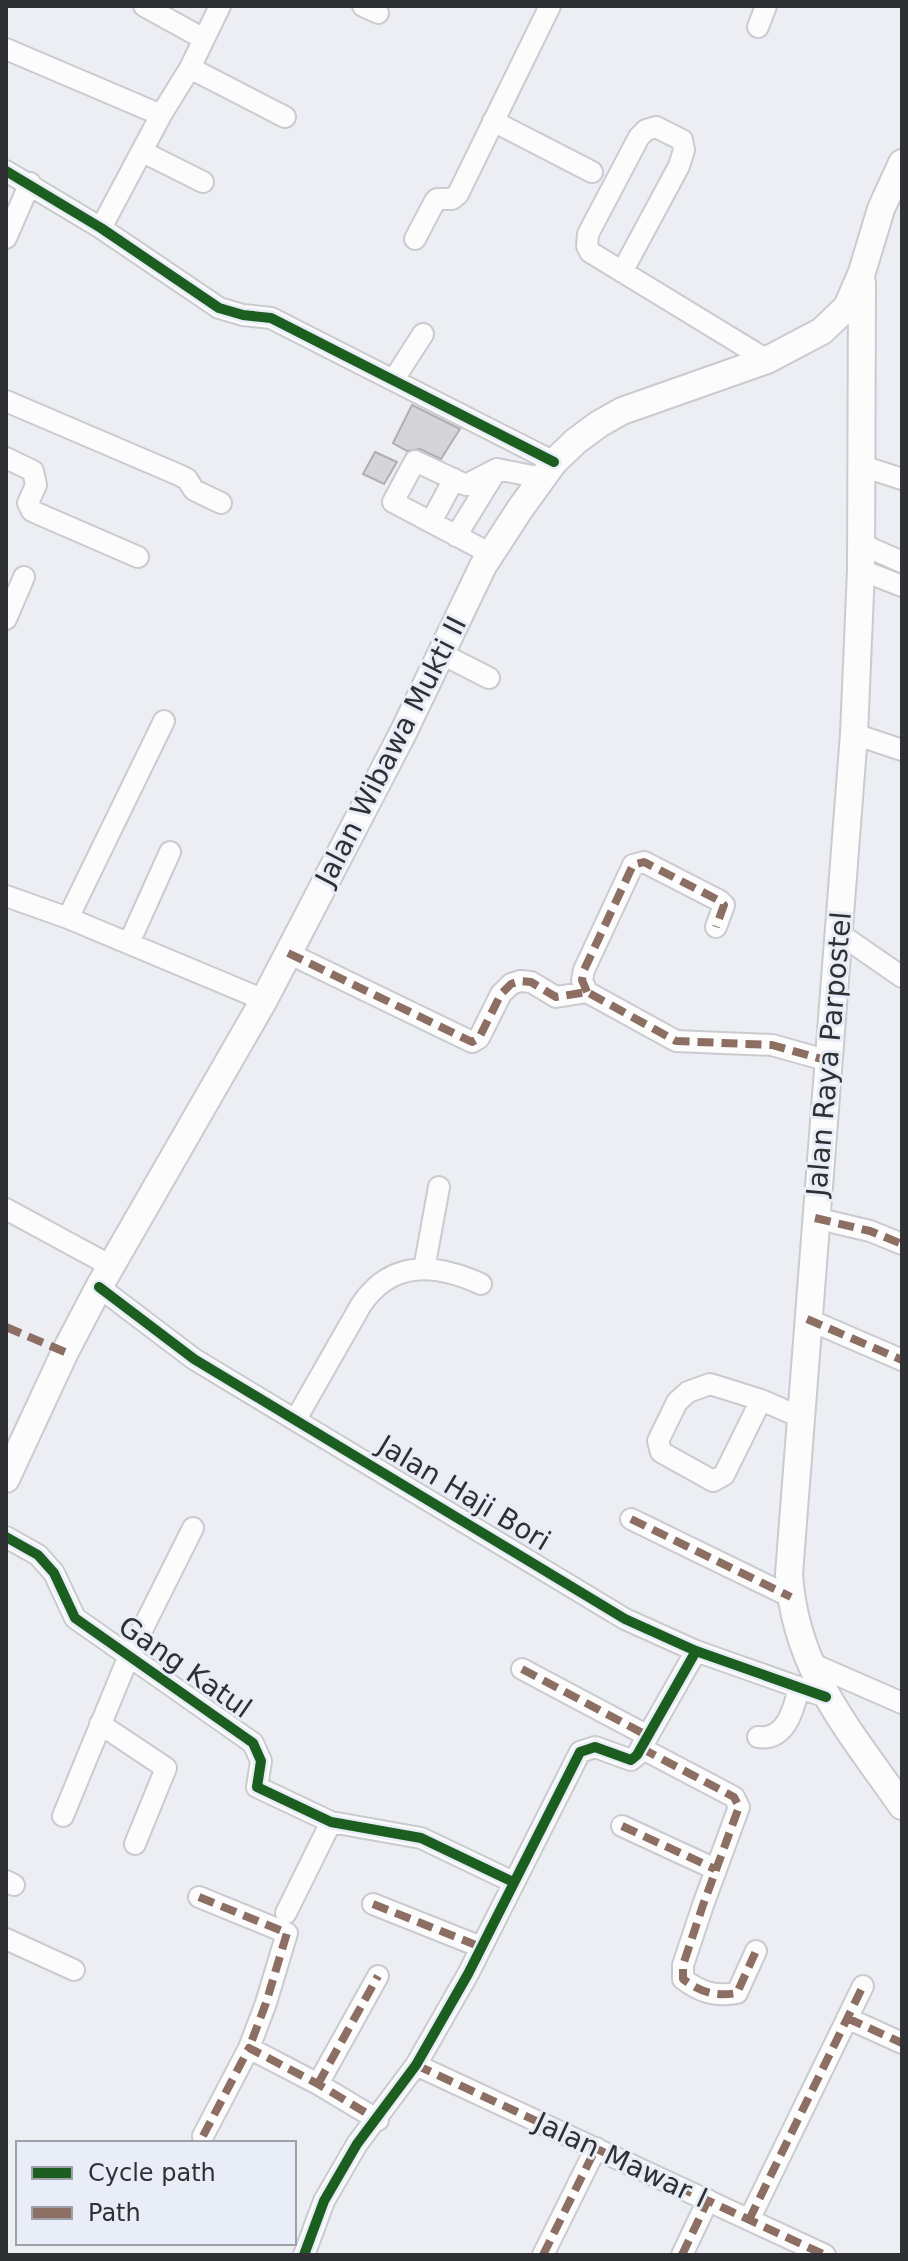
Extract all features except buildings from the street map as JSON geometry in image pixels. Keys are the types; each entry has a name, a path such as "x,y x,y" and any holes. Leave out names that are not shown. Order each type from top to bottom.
{"main road":[{"name":"Jalan Wibawa Mukti II","path":"6,1479 65,1352 105,1276 264,1000 491,554 548,470 576,441 622,411 767,360 822,331 847,307 862,272 881,209 902,163"},
{"name":"Jalan Raya Parpostel","path":"862,272 861,557 854,734 789,1574 791,1597 808,1662 826,1697 902,1806"}],"street":[{"path":"144,6 204,39"},
{"path":"101,228 161,115 190,68 220,6"},
{"path":"415,239 435,201 456,197 550,6"},
{"path":"758,27 766,6"},
{"path":"6,49 161,115"},
{"path":"190,68 285,117"},
{"path":"493,121 592,172"},
{"path":"622,272 679,166 684,150 682,140 656,127 646,130 639,137 588,234 587,246 590,252 622,272 767,360"},
{"path":"143,152 203,182"},
{"path":"6,171 101,228 219,308 271,318 394,379 548,470"},
{"path":"6,238 30,183"},
{"path":"394,379 423,334"},
{"path":"6,401 179,475 187,479 194,490 221,503"},
{"path":"6,458 33,471 36,485 28,503 32,511 138,557"},
{"path":"491,554 393,502 415,461 466,485 497,469 548,470"},
{"path":"862,466 902,479"},
{"path":"456,536 497,469"},
{"path":"431,522 454,479"},
{"path":"861,557 902,562"},
{"path":"861,557 902,586"},
{"path":"6,619 24,577"},
{"path":"442,654 489,678"},
{"path":"68,918 164,721"},
{"path":"854,734 902,750"},
{"path":"129,943 170,852"},
{"path":"587,992 582,980 584,970 633,865 644,862 720,901 724,905 716,927"},
{"path":"6,896 68,918 264,1000"},
{"path":"840,934 902,977"},
{"path":"288,953 472,1042 479,1038 501,994 511,984 520,981 531,982 556,997 587,992 676,1041 772,1045 829,1061"},
{"path":"424,1269 439,1187"},
{"name":"Jalan Haji Bori","path":"6,1209 105,1276 194,1359 625,1619 696,1651 826,1697"},
{"path":"815,1218 870,1231 902,1244"},
{"path":"296,1419 370,1291 390,1276 439,1269 481,1284"},
{"path":"807,1319 902,1360"},
{"path":"761,1400 724,1475 713,1481 661,1452 658,1441 677,1402 688,1392 710,1384 761,1400 800,1417"},
{"path":"631,1519 791,1597"},
{"path":"63,1816 128,1658 193,1528"},
{"name":"Gang Katul","path":"6,1537 38,1555 54,1573 75,1618 253,1743 261,1761 257,1787 331,1822 421,1838 513,1882"},
{"path":"304,2255 324,2201 357,2144 378,2120 416,2065 481,1947 580,1752 595,1747 631,1760 645,1742 696,1651"},
{"path":"808,1662 902,1703"},
{"path":"522,1669 734,1797 739,1807 683,1965 683,1979 698,1990 722,1996 737,1993 756,1951"},
{"path":"758,1737 768,1738 776,1734 787,1722 799,1687"},
{"path":"100,1724 166,1768 135,1844"},
{"path":"286,1913 331,1822"},
{"path":"622,1826 715,1869"},
{"path":"199,1897 287,1933 249,2048 203,2136"},
{"path":"373,1904 481,1947"},
{"path":"6,1939 74,1970"},
{"path":"318,2084 378,1976"},
{"path":"749,2220 863,1986"},
{"path":"847,2018 902,2043"},
{"path":"249,2048 378,2120"},
{"name":"Jalan Mawar I","path":"416,2065 825,2255"},
{"path":"543,2255 596,2148"},
{"path":"682,2255 708,2200"}],"marked path":[{"path":"587,992 582,980 584,970 633,865 644,862 720,901 724,905 716,927"},
{"path":"288,953 472,1042 479,1038 501,994 511,984 520,981 531,982 556,997 587,992 676,1041 772,1045 829,1061"},
{"path":"815,1218 870,1231 902,1244"},
{"path":"807,1319 902,1360"},
{"path":"6,1327 65,1352"},
{"path":"631,1519 791,1597"},
{"path":"522,1669 648,1736"},
{"path":"641,1748 734,1797 739,1807 683,1965 683,1979 708,1992 737,1993 756,1951"},
{"path":"622,1826 715,1869"},
{"path":"199,1897 287,1933 249,2048"},
{"path":"373,1904 481,1947"},
{"path":"318,2084 378,1976"},
{"path":"749,2220 863,1986"},
{"path":"847,2018 902,2043"},
{"path":"203,2136 249,2048 378,2120"},
{"path":"416,2065 825,2255"},
{"path":"543,2255 596,2148"},
{"path":"682,2255 708,2200"}],"cycle path":[{"path":"6,171 101,228 219,308 271,318 554,462"},
{"path":"99,1287 194,1359 625,1619 696,1651 826,1697"},
{"path":"6,1537 38,1555 54,1573 75,1618 253,1743 261,1761 257,1787 331,1822 421,1838 513,1882"},
{"path":"304,2255 324,2201 357,2144 416,2065 468,1974 580,1752 595,1747 631,1760 637,1755 696,1651"}]}
